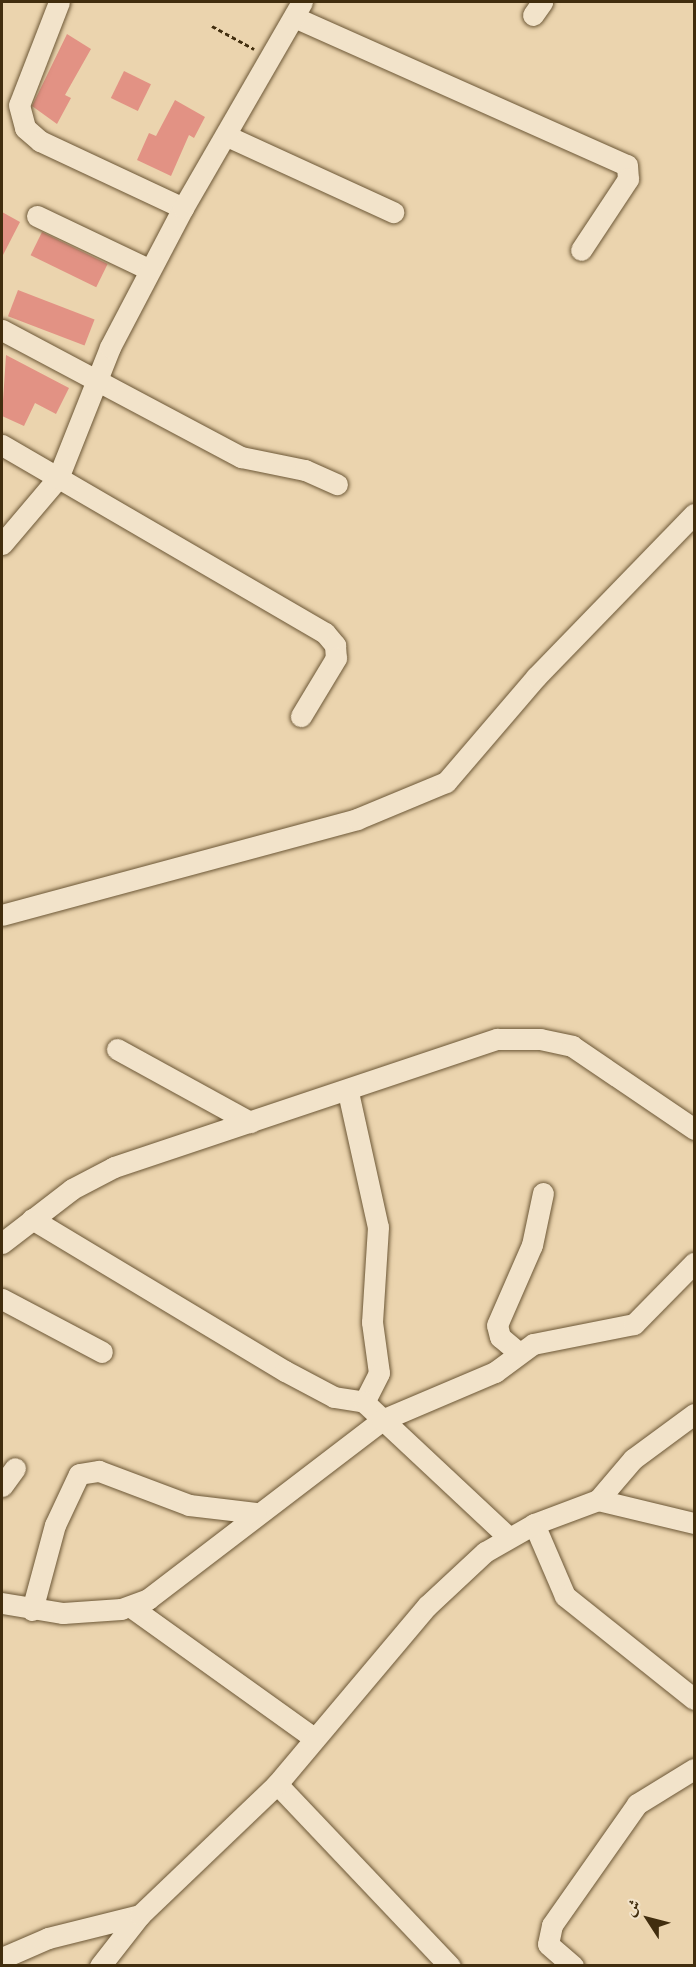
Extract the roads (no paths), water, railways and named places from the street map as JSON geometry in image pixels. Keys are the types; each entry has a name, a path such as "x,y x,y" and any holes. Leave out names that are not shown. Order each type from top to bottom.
{"street":[{"path":"59,2 19,105 25,128 40,141 183,208"},
{"path":"2,544 58,478 93,383 150,270 183,208 227,136 298,9 627,165 628,180 581,250"},
{"path":"227,136 393,212"},
{"path":"37,216 150,270"},
{"path":"2,330 93,383 250,461 305,470 337,484"},
{"path":"2,445 325,633 335,645 336,658 301,716"},
{"path":"2,915 357,819 446,782 536,677 694,514"},
{"path":"2,1243 32,1219 114,1167 348,1092 463,1046 540,1039 583,1052 694,1129"},
{"path":"117,1049 249,1122"},
{"path":"348,1092 378,1227 372,1322 379,1373 364,1402"},
{"path":"518,1352 500,1337 496,1325 532,1245 543,1193"},
{"path":"32,1219 285,1371 334,1397 364,1402 507,1536"},
{"path":"2,1603 32,1610 131,1607 183,1574 256,1513 382,1420 495,1372 518,1352 545,1339 621,1331 648,1312 693,1267"},
{"path":"2,1299 102,1352"},
{"path":"100,1965 140,1915 277,1784 314,1738 447,1586 507,1536 598,1500 623,1468 694,1414"},
{"path":"2,1486 15,1468"},
{"path":"32,1610 55,1525 79,1474 99,1471 189,1504 256,1513"},
{"path":"598,1500 694,1523"},
{"path":"534,1524 565,1596 694,1699"},
{"path":"131,1607 314,1738"},
{"path":"573,1965 548,1944 552,1925 637,1804 694,1769"},
{"path":"277,1784 450,1965"},
{"path":"2,1958 68,1932 140,1915"}]}
